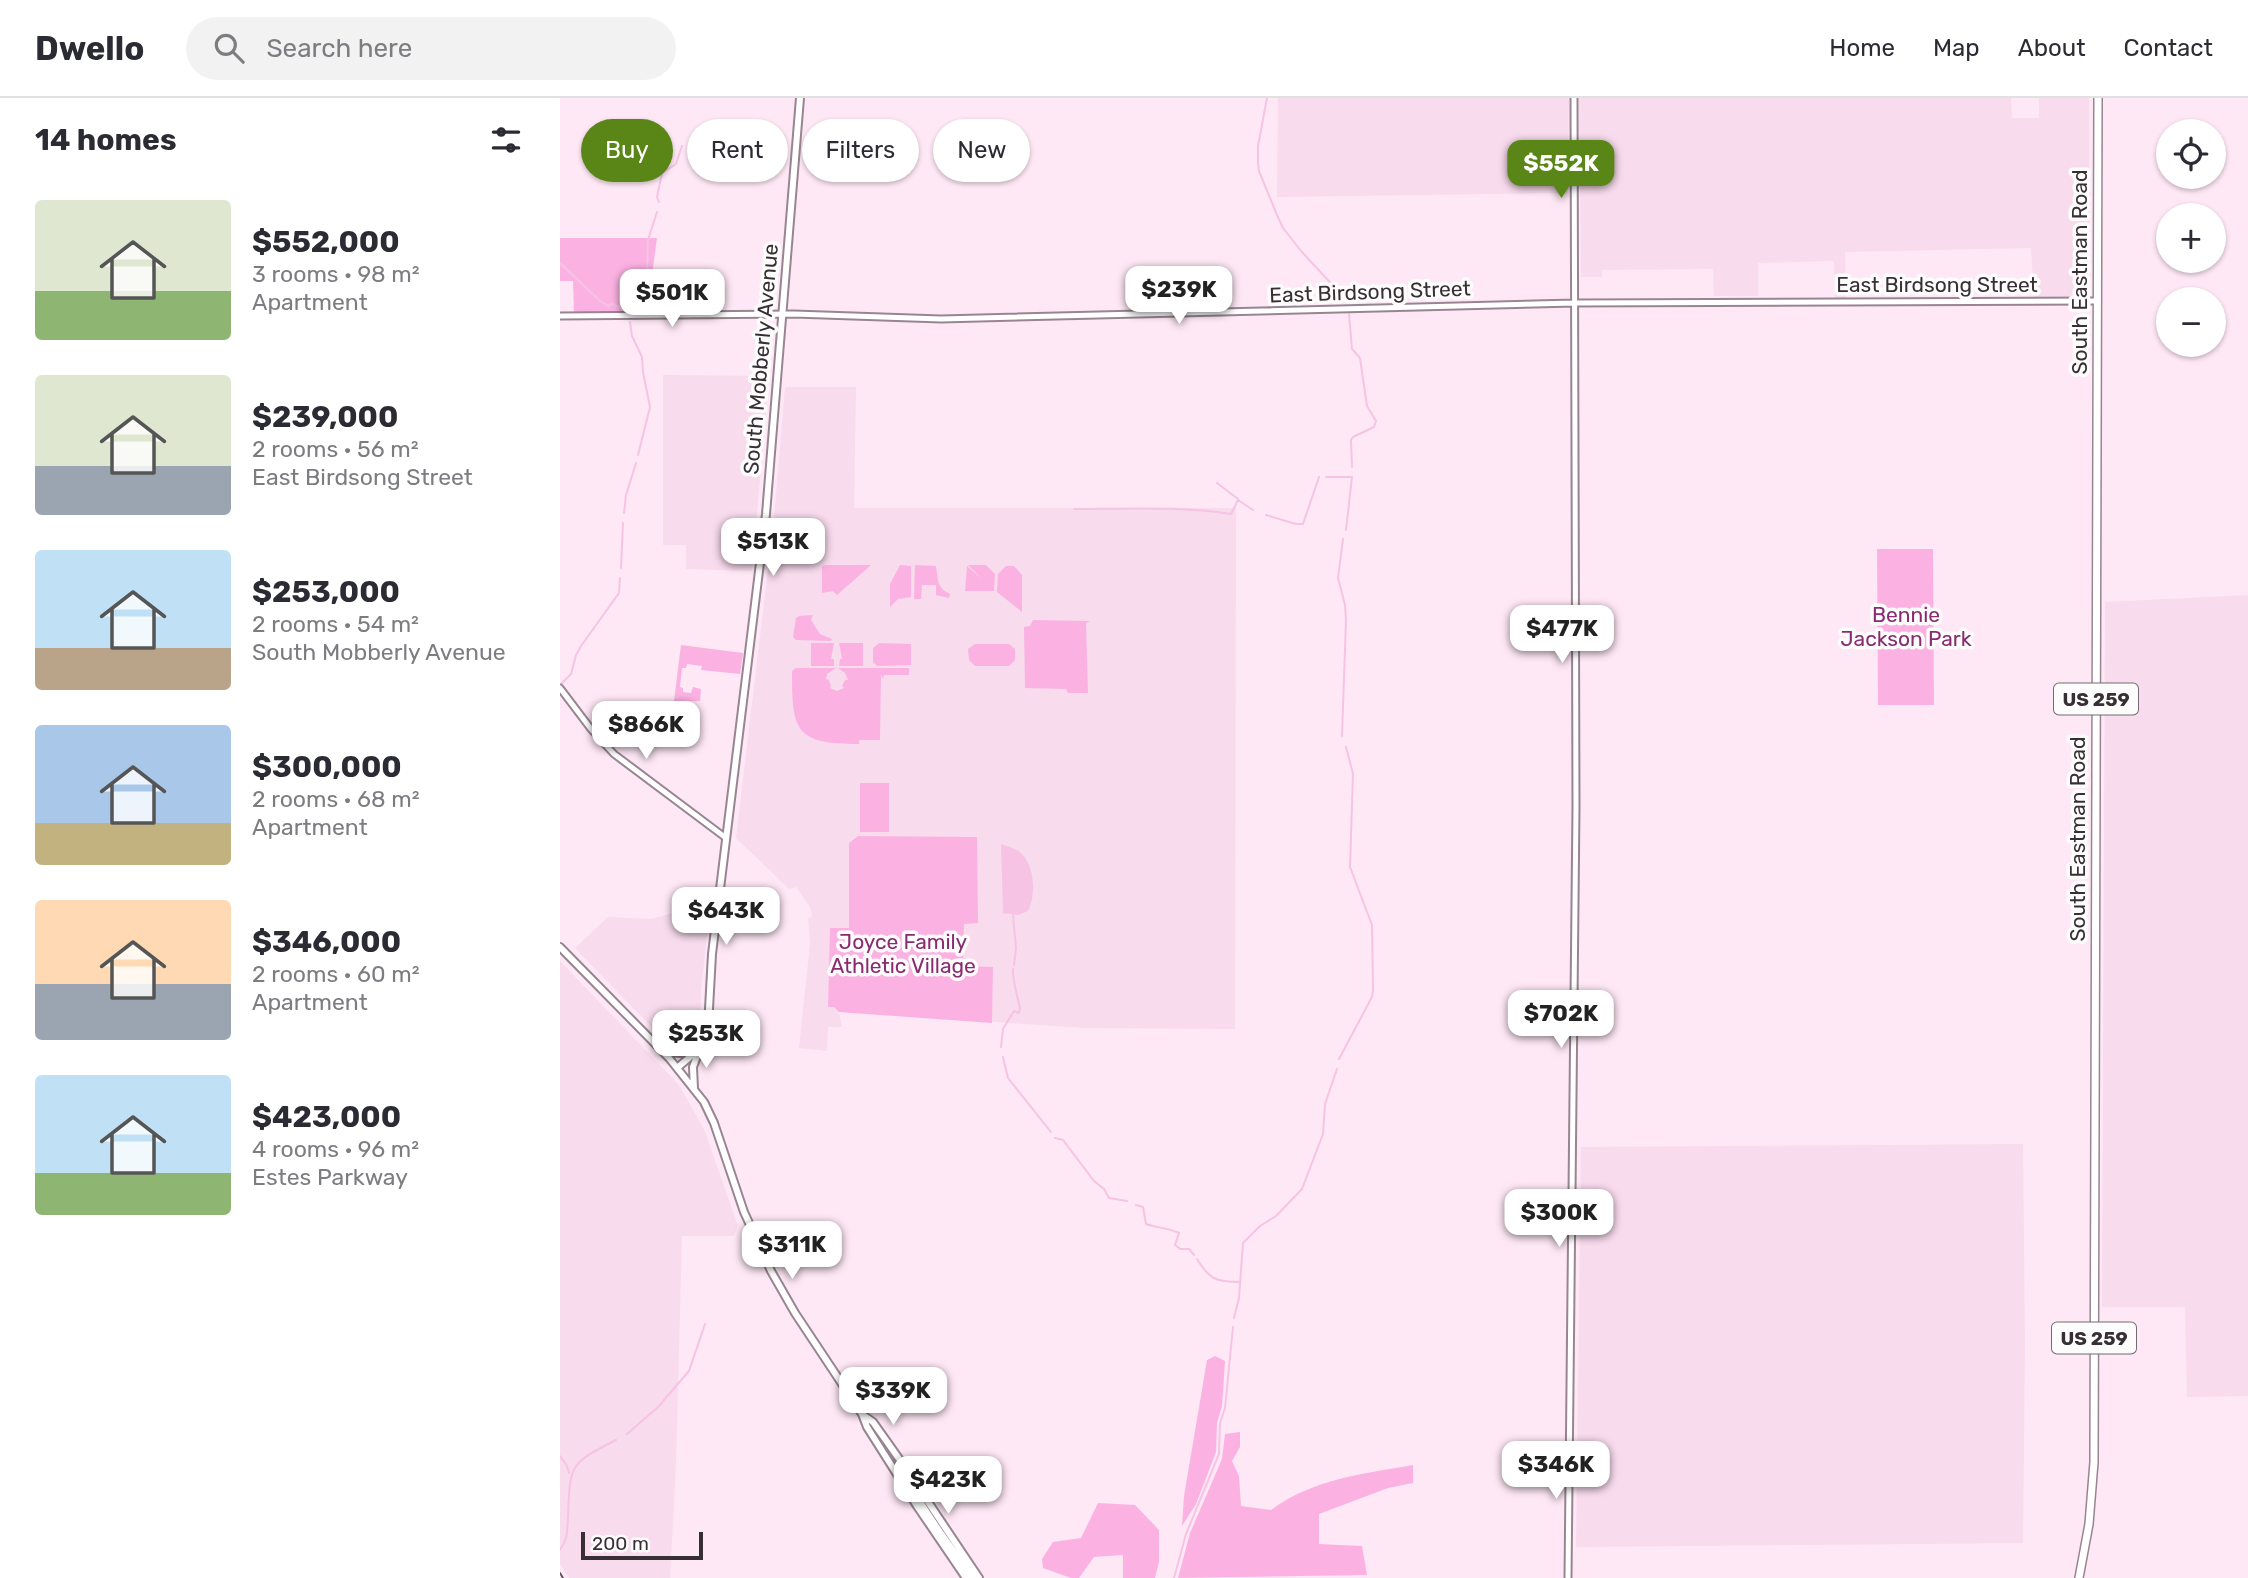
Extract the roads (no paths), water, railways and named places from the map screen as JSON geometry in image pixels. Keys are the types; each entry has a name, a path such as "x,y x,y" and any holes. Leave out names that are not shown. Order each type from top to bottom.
{"main road":[{"name":"South Mobberly Avenue","path":"694,1089 693,1067 708,1027 711,964 766,514 800,98"},
{"name":"South Eastman Road","path":"2079,1578 2089,1524 2094,1462 2098,98"},
{"path":"560,947 654,1042 704,1102 714,1123 744,1212 771,1271 917,1506 966,1578"},
{"path":"654,1042 672,1053 679,1054 701,1048"},
{"path":"677,1068 701,1048"},
{"path":"862,1414 873,1422 979,1578"},
{"path":"902,1463 905,1475 973,1578"}],"street":[{"path":"1568,1578 1576,807 1574,98"},
{"name":"East Birdsong Street","path":"560,316 783,314 941,319 1575,303 2097,301"},
{"path":"560,688 586,724 610,750 726,838"}],"waterway":[{"path":"1267,98 1258,146 1259,171 1283,228 1350,302"},
{"path":"659,202 657,197 662,173 676,164 682,146"},
{"path":"626,309 635,308 647,276 648,240 657,212"},
{"path":"560,263 597,298"},
{"path":"599,300 608,306 612,304 626,310"},
{"path":"1349,314 1352,349 1360,358 1367,406 1376,421 1374,427 1351,440 1352,467"},
{"path":"630,322 632,336 642,357 650,407 638,455"},
{"path":"624,513 626,495 636,463"},
{"path":"1266,515 1303,524 1319,477"},
{"path":"1326,477 1352,477 1346,530"},
{"path":"1217,483 1238,499"},
{"path":"1074,509 1173,509 1231,514 1238,500 1253,510"},
{"path":"621,568 623,523"},
{"path":"1342,736 1346,620 1338,578 1343,539"},
{"path":"562,683 571,674 581,646 619,593 620,578"},
{"path":"1339,1059 1372,997 1373,990 1372,925 1350,867 1353,774 1346,747"},
{"path":"1013,915 1016,948 1014,965"},
{"path":"1001,1047 1003,1029 1014,1011 1019,1013 1020,1009 1013,969"},
{"path":"1003,1057 1008,1078 1051,1132"},
{"path":"1234,1318 1239,1298 1243,1243 1260,1226 1276,1216 1302,1189 1323,1134 1325,1104 1337,1069"},
{"path":"1055,1138 1063,1140 1109,1198 1127,1201"},
{"path":"1136,1205 1143,1207 1146,1224 1179,1233 1175,1245 1180,1249 1189,1249 1194,1255"},
{"path":"1197,1259 1214,1278 1239,1282"},
{"path":"627,1434 658,1407 689,1371 705,1324"},
{"path":"1174,1578 1186,1534 1219,1454 1220,1423 1225,1408 1233,1327"},
{"path":"560,1550 567,1535 571,1477 575,1468 589,1455 616,1440"},
{"path":"560,1456 569,1473"}],"railway":[{"path":"560,1573 563,1578"}],"park label":[{"name":"Bennie Jackson Park","path":"1906,627"},
{"name":"Joyce Family Athletic Village","path":"903,954"}]}
